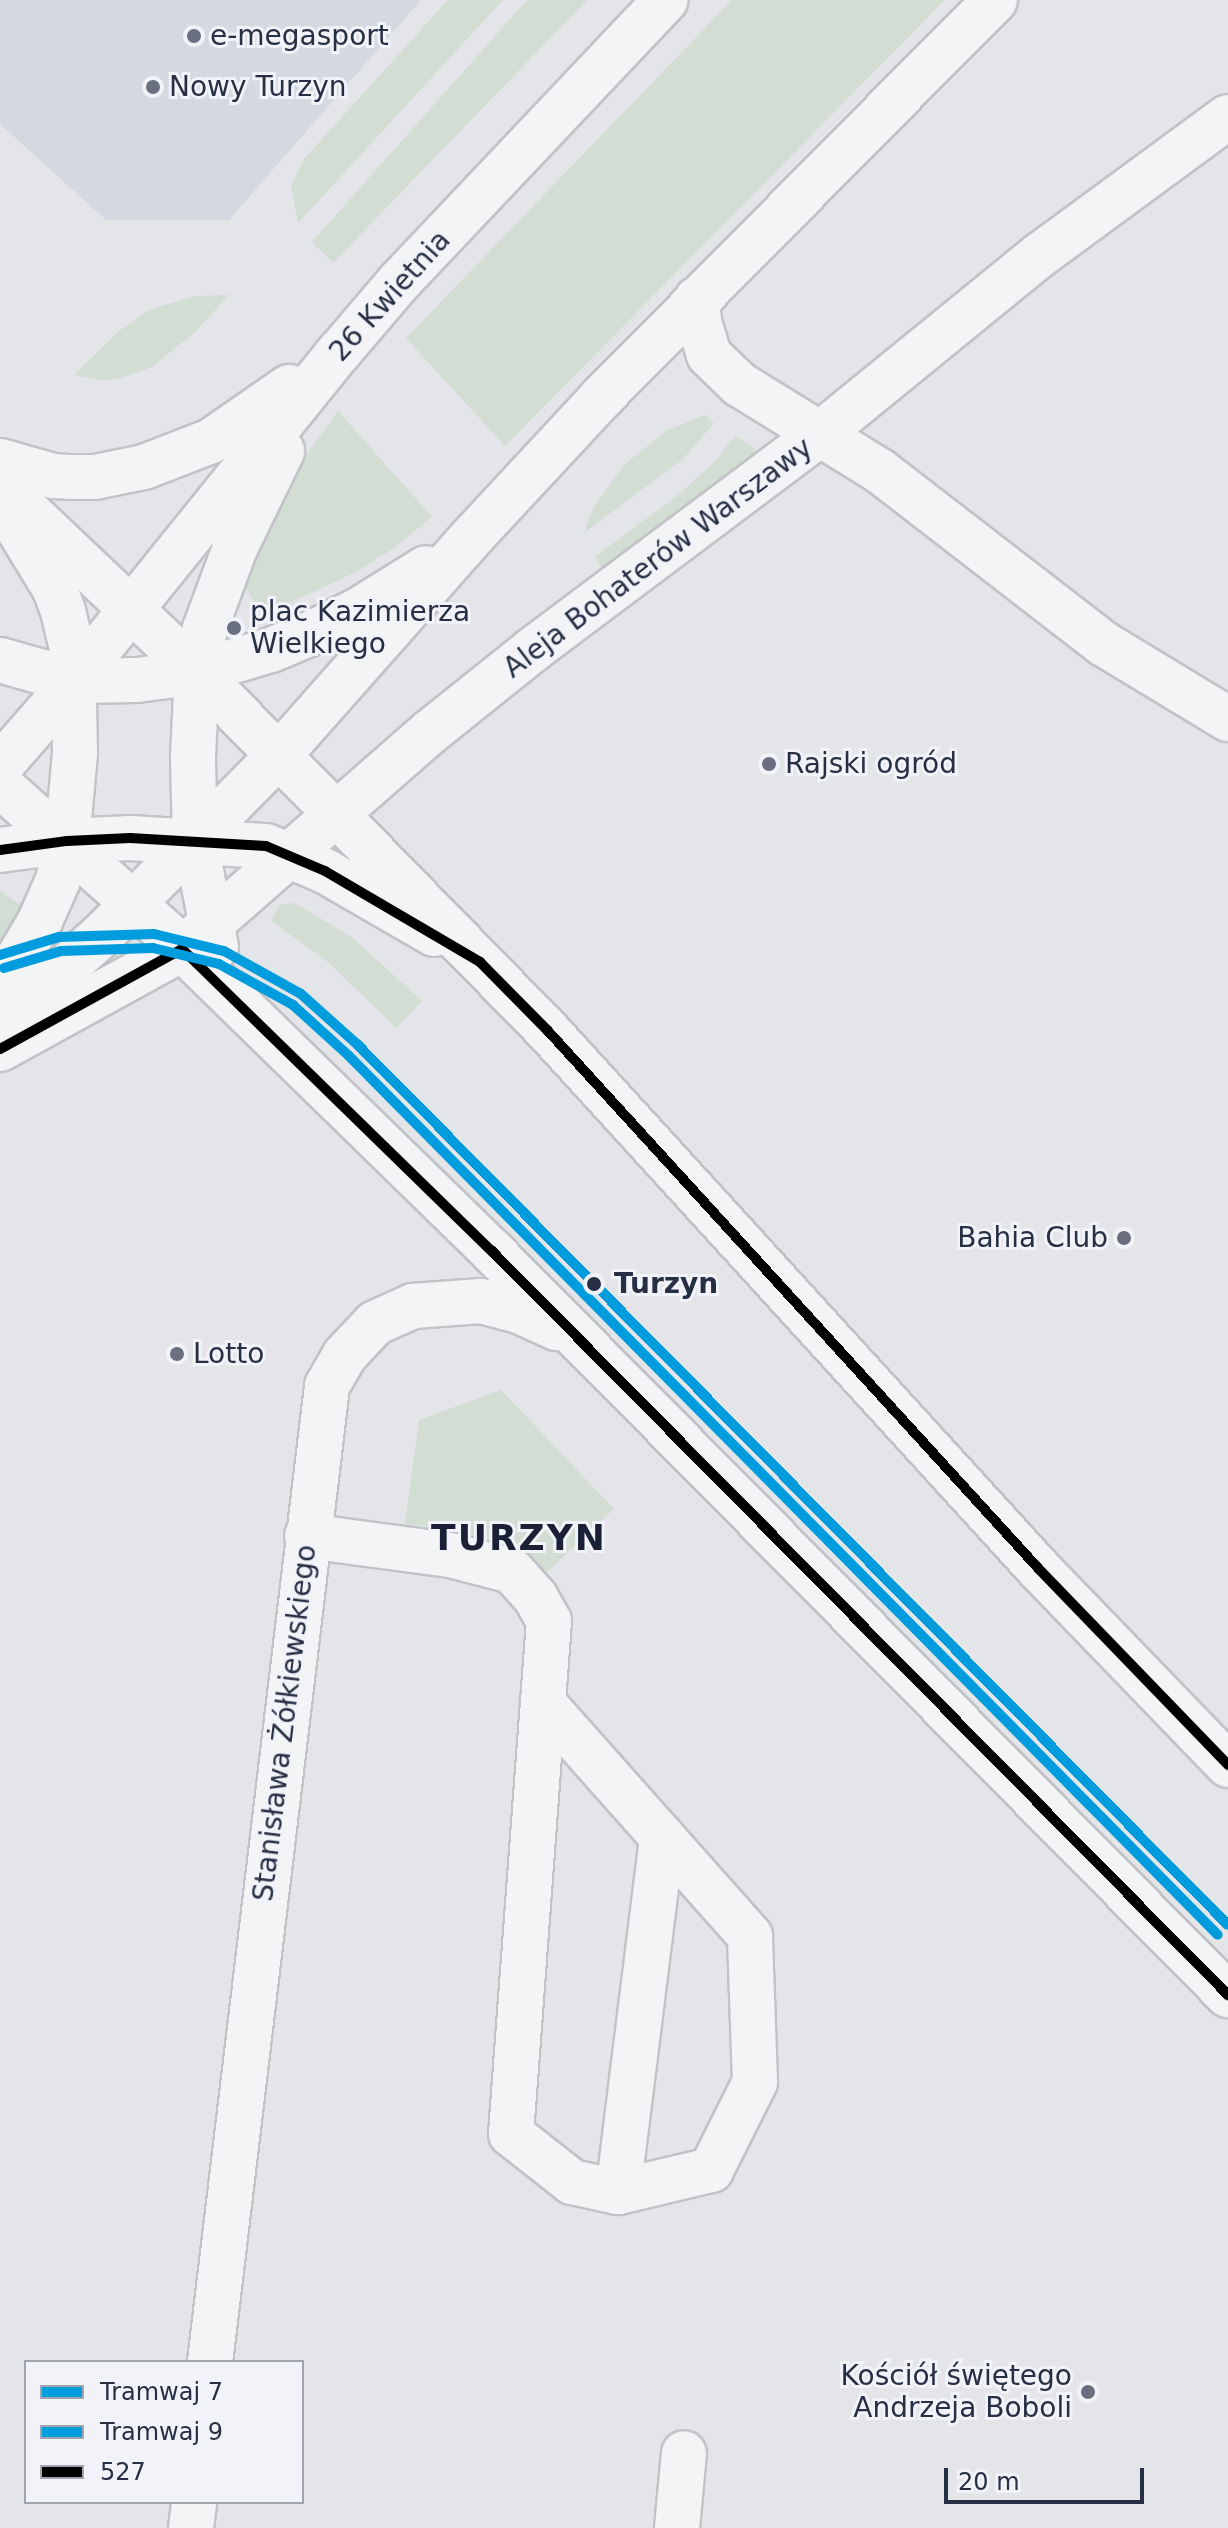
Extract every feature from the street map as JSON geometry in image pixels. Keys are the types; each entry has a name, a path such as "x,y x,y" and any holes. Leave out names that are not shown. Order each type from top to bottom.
{"street":[{"name":"26 Kwietnia","path":"132,607 399,282 666,0"},
{"path":"0,1026 134,903 279,755 471,538 697,299 995,0"},
{"path":"697,299 704,343 716,363 763,402 819,435 1040,255 1228,117"},
{"path":"0,461 53,476 74,477 95,477 144,467 211,441 293,384 321,374"},
{"path":"196,936 193,757 197,672 205,629 241,535 321,374"},
{"name":"Aleja Bohaterów Warszawy","path":"337,814 430,732 531,651 819,435 880,471 1104,644 1228,719"},
{"path":"0,485 132,607 512,995 1038,1568 1228,1765"},
{"path":"0,501 55,589 70,635 75,753 67,841 58,880 40,921 0,989"},
{"path":"0,660 74,681 137,680 197,672 271,650 343,618 471,538"},
{"path":"0,766 74,681 132,607"},
{"path":"0,785 134,903 196,936 251,1019 492,1251 1228,1995"},
{"path":"0,1049 196,936 337,814"},
{"path":"0,850 67,841 195,841 266,846 291,854 480,962"},
{"name":"Stanisława Żółkiewskiego","path":"210,2360 327,1386 344,1356 375,1323 400,1309 422,1304 481,1301 538,1319 584,1347"},
{"path":"307,1536 450,1555 512,1571 536,1598 549,1621 511,2134 572,2182 618,2192 711,2170 755,2082 750,1936 543,1703"},
{"path":"618,2192 662,1837"},
{"path":"677,2528 684,2453"},
{"path":"191,2528 194,2504"}],"shaded area":[{"path":"0,0 421,0 229,220 106,220 0,124"},
{"path":"448,0 503,0 298,223 291,185 304,159"},
{"path":"527,0 587,0 333,263 312,242"},
{"path":"732,0 945,0 505,446 406,338"},
{"path":"229,295 195,332 152,367 119,379 100,380 74,375 119,331 151,309 196,296"},
{"path":"338,411 432,517 394,548 354,573 289,603 269,609 257,605 246,589 252,557 295,471"},
{"path":"705,415 714,423 682,460 584,533 592,510 624,465 666,431"},
{"path":"735,436 759,454 605,574 595,557 677,496 716,460"},
{"path":"0,891 18,903 29,900 0,958"},
{"path":"295,903 353,938 422,1001 396,1028 329,963 271,920 280,905"},
{"path":"501,1390 614,1509 548,1571 452,1529 405,1524 419,1420"}],"tram line":[{"name":"7","path":"0,955 59,937 154,934 224,951 301,994 358,1045 1228,1925"},
{"name":"9","path":"4,968 61,951 153,948 219,964 293,1005 348,1055 1218,1935"}],"transit line":[{"name":"527","path":"0,850 67,841 130,838 266,846 325,871 480,962 548,1031 1038,1568 1228,1765"},
{"name":"527","path":"182,949 492,1251 1228,1995"},
{"name":"527","path":"0,1049 182,949"}],"place":[{"name":"e-megasport","path":"194,36"},
{"name":"Nowy Turzyn","path":"153,87"},
{"name":"plac Kazimierza Wielkiego","path":"234,628"},
{"name":"Rajski ogród","path":"769,764"},
{"name":"Bahia Club","path":"1124,1238"},
{"name":"Turzyn","path":"594,1284"},
{"name":"Lotto","path":"177,1354"},
{"name":"Kościół świętego Andrzeja Boboli","path":"1088,2392"}],"district":[{"name":"TURZYN","path":"519,1538"}]}
